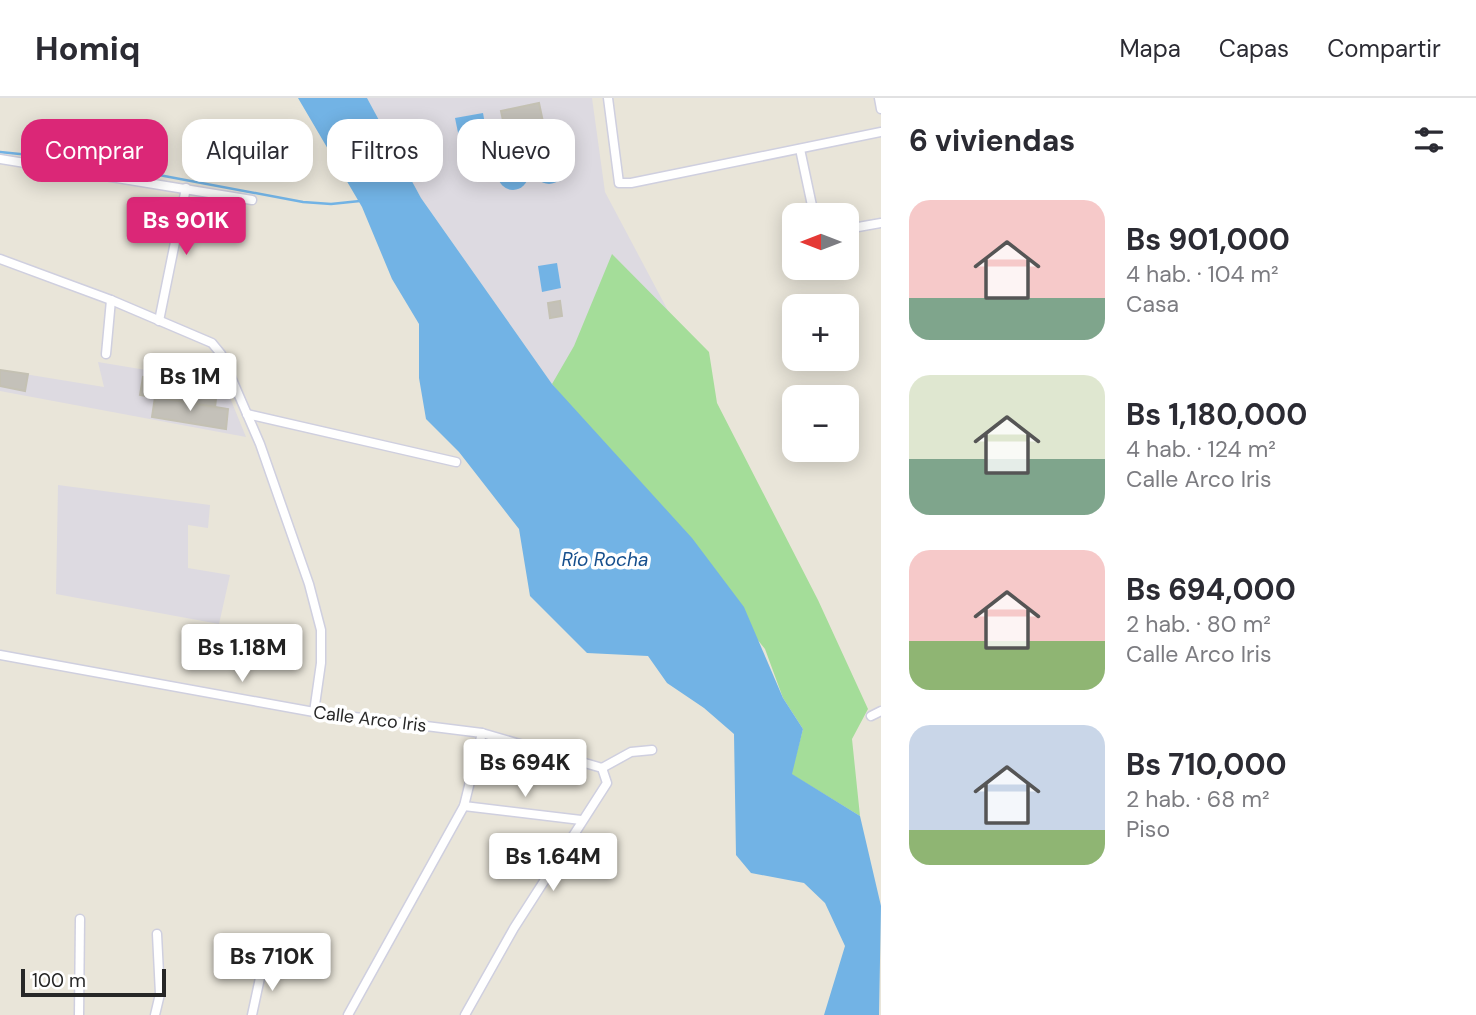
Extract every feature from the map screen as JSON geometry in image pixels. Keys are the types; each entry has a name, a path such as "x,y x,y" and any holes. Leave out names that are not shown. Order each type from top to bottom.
{"street":[{"path":"608,98 619,183 631,183 881,132"},
{"path":"879,98 881,109"},
{"path":"800,149 811,203"},
{"path":"0,159 252,200"},
{"path":"159,321 186,188"},
{"path":"859,227 881,223"},
{"path":"0,259 111,300 212,344 230,373 247,414 304,571 321,630 321,663 314,712"},
{"path":"106,354 111,300"},
{"path":"247,414 456,462"},
{"name":"Calle Arco Iris","path":"0,654 314,712 482,733 602,768"},
{"path":"871,716 881,711"},
{"path":"348,1015 464,806 482,733"},
{"path":"465,1015 581,820 607,783 602,768 631,752 652,750"},
{"path":"464,806 581,820"},
{"path":"79,1015 80,919"},
{"path":"155,1015 160,995 157,934"},
{"path":"252,1015 263,964"}],"shaded area":[{"path":"367,98 592,98 605,192 717,403 600,437 552,384 412,182 443,182 443,119 378,119"},
{"path":"98,362 224,383 246,437 0,391 0,370 104,387"},
{"path":"58,485 210,505 208,528 188,525 188,568 230,575 219,624 56,594"}],"green space":[{"path":"612,254 709,352 717,403 818,600 868,709 852,739 860,816 791,774 803,729 783,698 765,649 552,384 574,346"}],"water":[{"name":"Río Rocha","path":"298,98 367,98 378,119 327,119 327,147 313,119 310,119"},
{"path":"483,113 484,119 457,119 457,128 455,118"},
{"name":"Río Rocha","path":"347,182 412,182 552,384 692,538 744,607 783,698 803,729 792,774 860,816 881,906 879,1015 824,1015 845,946 825,903 804,883 751,873 736,855 734,734 704,708 667,683 648,656 587,653 530,596 519,529 459,452 426,419 419,378 419,324 392,279 362,207"},
{"path":"500,182 526,182 519,189 513,190"},
{"path":"557,263 561,288 542,292 538,266"}],"building":[{"path":"539,103 542,119 503,119 501,111"},
{"path":"560,301 562,316 550,318 548,303"},
{"path":"0,370 28,374 25,391 0,386"},
{"path":"143,377 217,389 215,408 140,395"},
{"path":"155,397 228,409 226,429 152,417"}],"waterway":[{"path":"0,152 79,160 303,202 331,204 360,201"}]}
